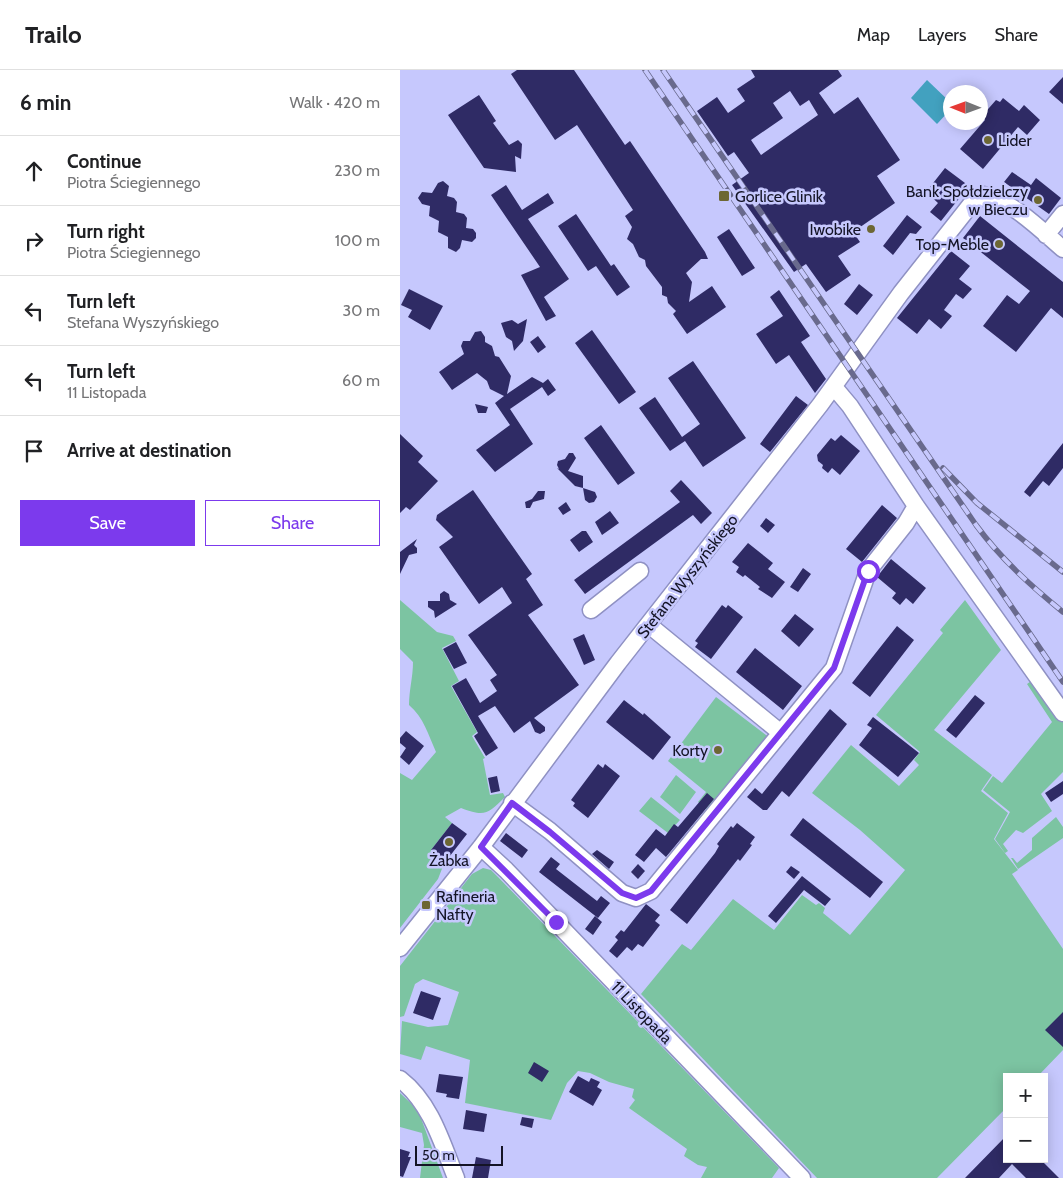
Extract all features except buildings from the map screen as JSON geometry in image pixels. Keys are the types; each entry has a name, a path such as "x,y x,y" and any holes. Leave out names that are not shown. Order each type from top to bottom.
{"street":[{"name":"Stefana Wyszyńskiego","path":"400,948 481,847 512,803 834,387 901,293 972,203 984,195 994,197 1008,204 1046,235"},
{"path":"1063,214 1046,235 1063,249"},
{"path":"834,387 850,406 916,506 1063,713"},
{"path":"512,803 550,832 622,893 636,898 651,891 834,668 868,571 906,523 916,506"},
{"path":"591,610 640,572"},
{"path":"649,624 781,732"},
{"name":"11 Listopada","path":"481,847 506,870 802,1178"},
{"path":"400,1079 408,1085 430,1115 456,1178"}],"green space":[{"path":"400,600 437,632 453,636 456,641 442,648 459,681 451,686 477,732 472,736 485,758 483,759 490,795 503,793 505,797 486,812 481,813 461,808 445,817 452,823 431,850 445,861 438,879 400,928 400,773 412,780 436,752 422,721 409,705 413,662 400,649"},
{"path":"965,600 1001,650 934,730 992,775 981,791 1008,813 994,839 1018,870 1012,874 1063,949 1063,1050 1041,1073 1003,1073 1003,1111 937,1178 817,1178 641,994 682,944 691,950 733,899 774,930 802,895 816,905 819,903 825,908 823,913 850,935 905,870 860,830 812,793 851,745 899,786 919,765 914,760 920,752 876,715 943,633 940,630"},
{"path":"1034,679 1063,720 1063,772 1041,794 1052,811 1023,833 1016,830 1003,844 1008,851 1005,853 995,839 1010,812 983,790 993,776 1002,783 1052,722 1027,684"},
{"name":"Korty","path":"716,697 770,738 709,812 698,802 706,792 668,761"},
{"path":"676,775 696,792 680,814 660,797"},
{"path":"651,797 680,820 668,833 639,811"},
{"path":"1056,817 1063,827 1063,838 1018,869 1011,858 1017,863 1032,850 1032,838"},
{"path":"483,868 491,870 498,877 779,1168 772,1178 701,1178 707,1167 698,1165 684,1156 687,1149 629,1108 635,1100 632,1097 634,1089 609,1082 590,1073 578,1071 567,1083 551,1120 465,1103 470,1060 426,1046 421,1060 400,1054 402,1021 428,1027 448,1025 459,992 423,979 415,984 404,1016 400,1017 400,966 472,874"},
{"path":"400,1093 418,1110 443,1178 420,1178 424,1145 422,1133 400,1127"}],"water":[{"path":"927,80 943,95 943,118 937,124 911,98"}],"railway":[{"path":"645,70 1063,682"},
{"path":"663,70 976,525 1016,571 1063,612"},
{"path":"943,468 977,503 1063,572"}],"place":[{"name":"Lider","path":"988,140"},
{"name":"Gorlice Glinik","path":"724,196"},
{"name":"Bank Spółdzielczy w Bieczu","path":"1038,200"},
{"name":"Iwobike","path":"871,229"},
{"name":"Top-Meble","path":"999,244"},
{"name":"Korty","path":"718,750"},
{"name":"Żabka","path":"449,842"},
{"name":"Rafineria Nafty","path":"426,905"}],"route":[{"path":"556,922 481,847 512,803 550,832 622,893 636,898 651,891 834,668 868,571"}]}
